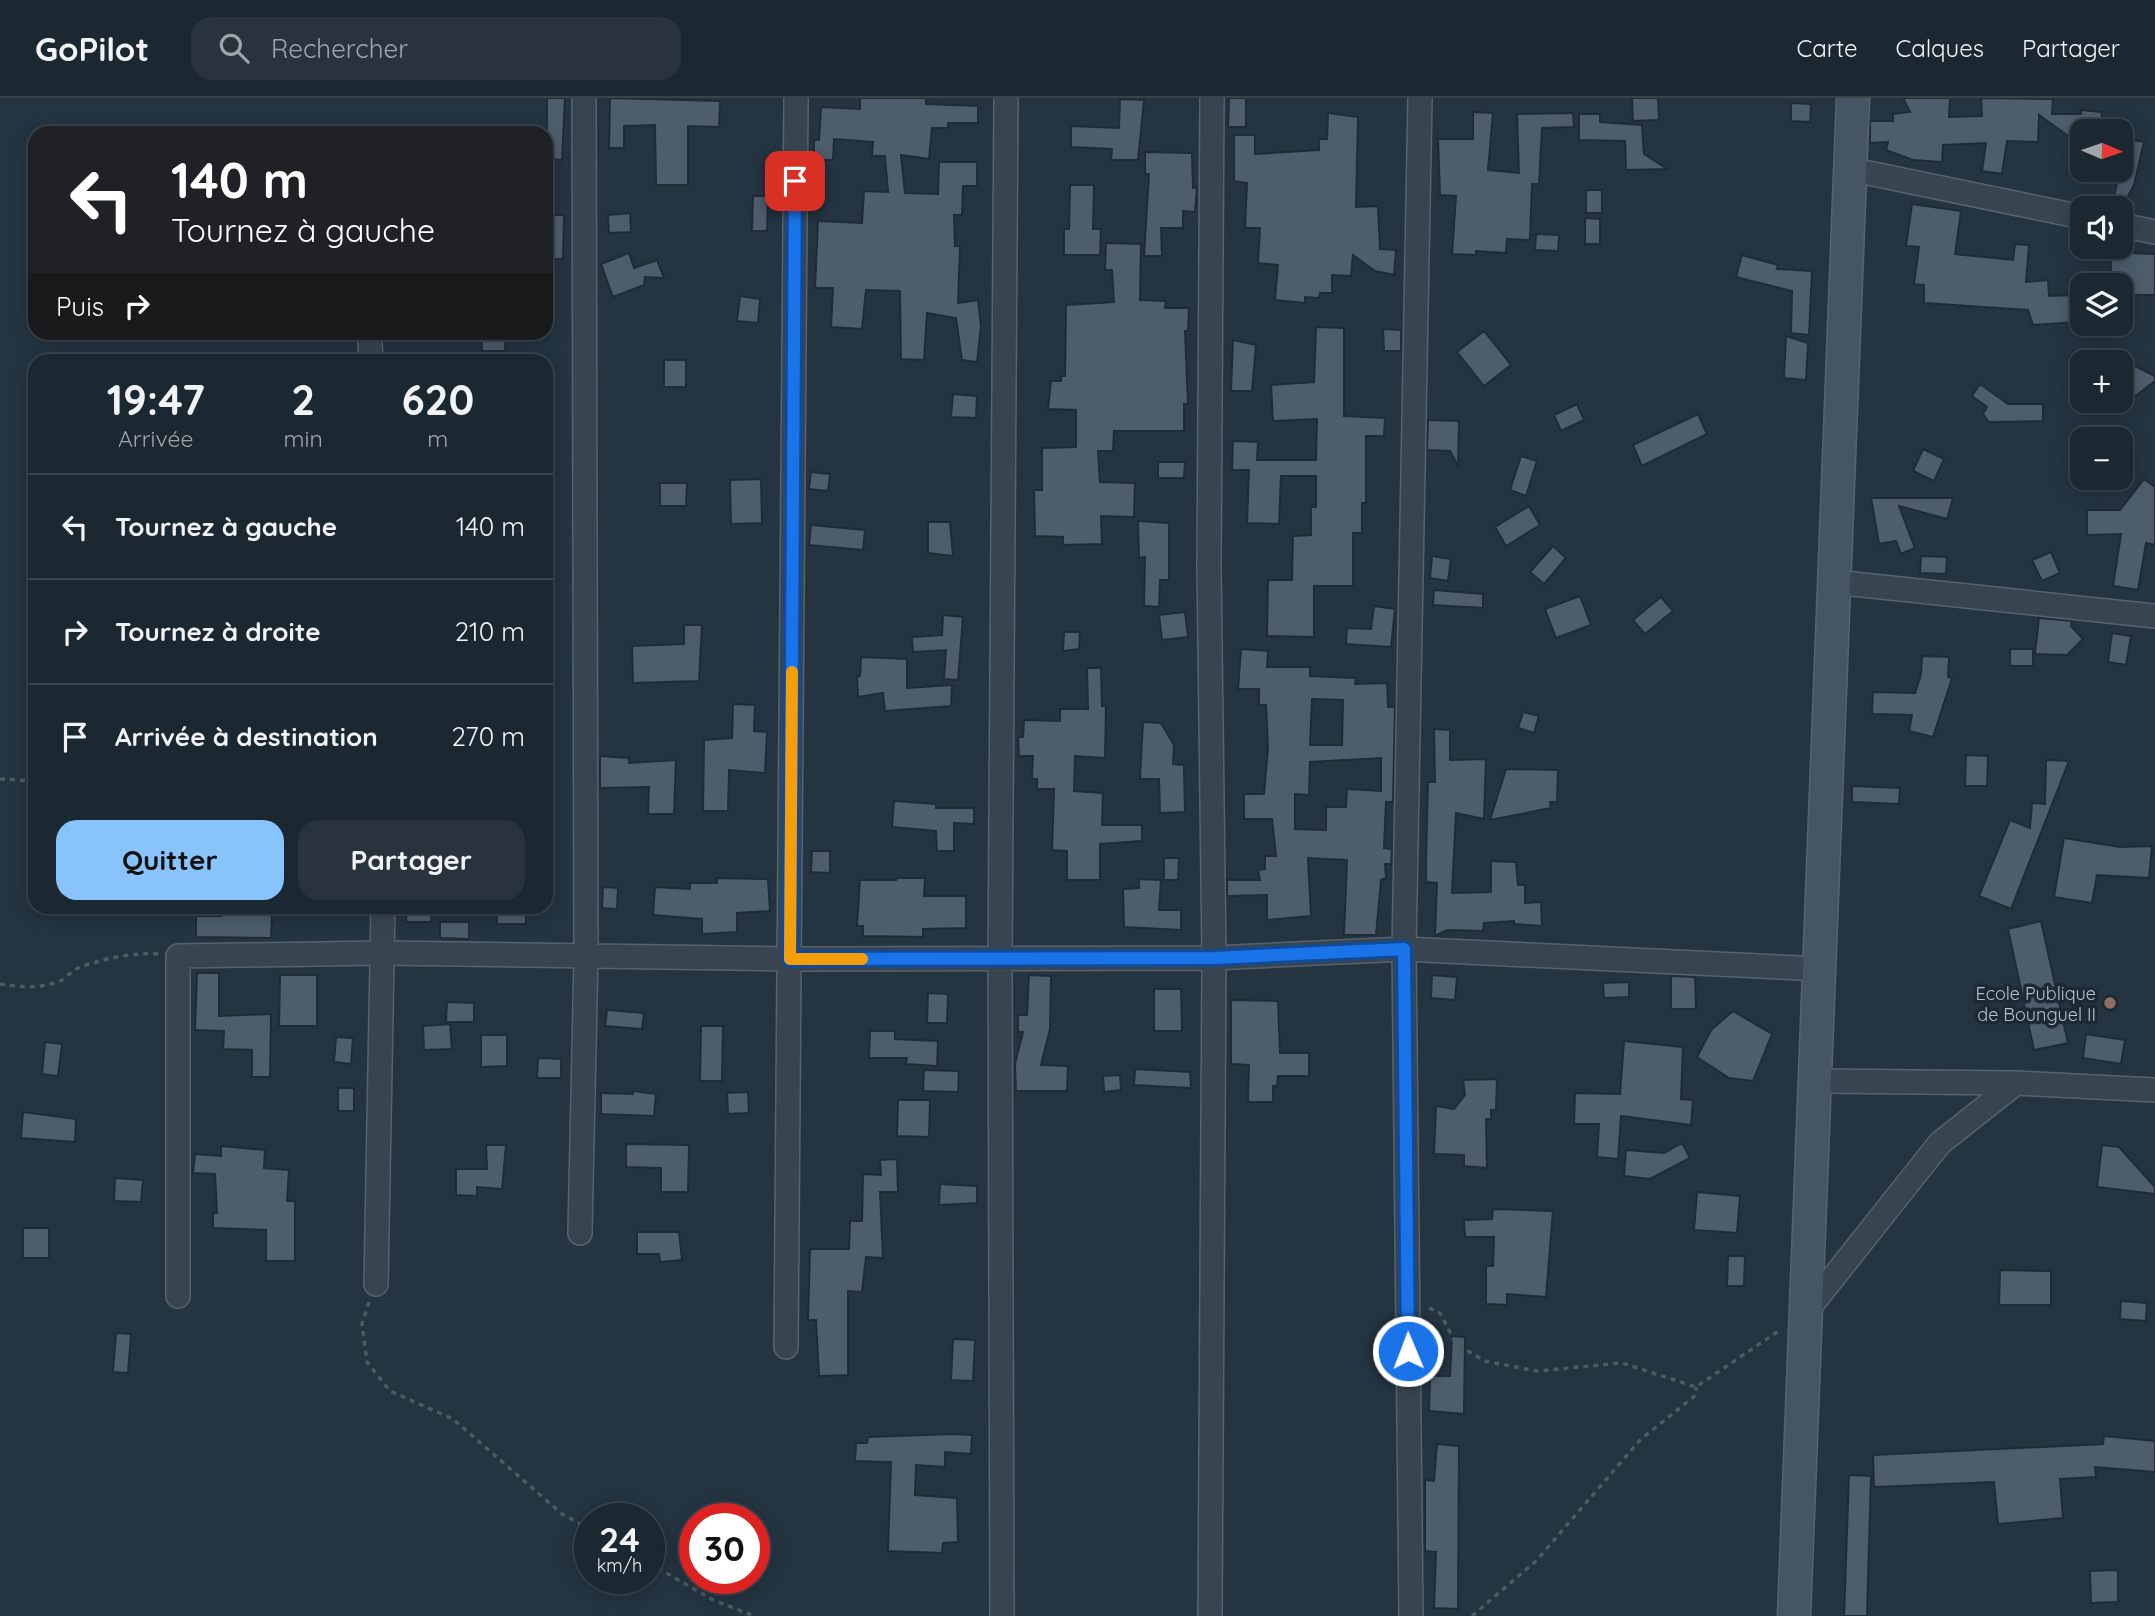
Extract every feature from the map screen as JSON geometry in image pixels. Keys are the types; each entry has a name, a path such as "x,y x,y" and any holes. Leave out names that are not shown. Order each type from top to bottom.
{"main road":[{"path":"1794,1616 1817,1081 1853,98"}],"street":[{"path":"580,1233 586,956 584,98"},
{"path":"786,1347 796,98"},
{"path":"1002,1616 1000,959 1006,98"},
{"path":"1210,1616 1214,958 1209,565 1212,98"},
{"path":"1411,1616 1404,949 1420,98"},
{"path":"1849,169 2070,215"},
{"path":"2133,227 2155,232"},
{"path":"1834,582 2155,616"},
{"path":"376,1283 376,1144 383,914"},
{"path":"178,1296 178,956 383,953 790,959 1214,958 1404,949 1820,969"},
{"path":"1817,1081 2016,1083 2155,1090"},
{"path":"1805,1313 1940,1143 2016,1083"}],"path":[{"path":"0,779 28,780"},
{"path":"0,984 26,988 61,980 76,969 144,953 178,956"},
{"path":"376,1283 362,1324 367,1362 390,1391 453,1419 562,1514 574,1521"},
{"path":"1408,1298 1440,1313 1456,1344 1485,1361 1537,1371 1622,1363 1696,1387"},
{"path":"1696,1387 1805,1313"},
{"path":"1472,1616 1536,1561 1640,1440 1696,1395 1696,1387"},
{"path":"665,1572 713,1600 754,1616"}],"building":[{"path":"547,98 565,98 562,160 553,159 553,126 547,126"},
{"path":"610,98 720,101 719,127 688,126 688,185 656,185 655,125 624,126 624,148 609,148"},
{"path":"860,98 926,98 926,104 978,106 978,123 948,123 948,128 932,128 929,159 901,155 905,193 938,194 939,162 977,162 977,186 963,186 962,215 954,215 955,246 960,246 958,303 978,300 981,326 977,362 962,360 956,318 927,313 924,360 901,359 900,291 866,290 862,329 831,327 833,288 815,288 818,221 862,223 864,191 888,192 885,156 872,156 873,142 834,139 833,160 814,160 814,140 819,140 821,107 860,109"},
{"path":"1229,98 1246,98 1246,127 1228,127"},
{"path":"1632,98 1658,98 1659,120 1633,121"},
{"path":"1903,98 1950,98 1949,117 1982,116 1981,98 2053,99 2052,114 2081,114 2081,110 2102,112 2101,119 2070,119 2070,137 2039,115 2038,142 2007,141 2002,174 1982,171 1986,143 1943,145 1942,162 1913,160 1886,150 1888,142 1870,143 1870,121 1893,121 1893,114 1910,112"},
{"path":"1120,99 1144,100 1138,160 1111,160 1112,149 1071,147 1071,126 1119,128"},
{"path":"1791,103 1811,104 1810,122 1791,121"},
{"path":"1473,112 1493,113 1488,170 1519,173 1517,114 1573,113 1574,127 1542,128 1539,184 1532,184 1530,240 1507,239 1506,253 1476,251 1476,255 1452,254 1456,196 1440,195 1438,139 1473,139"},
{"path":"1328,113 1358,117 1356,207 1378,206 1380,249 1396,250 1394,275 1375,271 1353,255 1351,276 1332,275 1332,293 1320,293 1319,298 1305,297 1305,303 1275,300 1278,265 1258,263 1260,228 1245,228 1247,183 1234,181 1234,135 1255,135 1255,154 1319,150 1319,139 1327,139"},
{"path":"1579,114 1600,114 1600,122 1642,125 1644,154 1667,169 1626,170 1625,141 1579,140"},
{"path":"2133,140 2144,142 2134,185 2128,196 2114,196 2117,182 2133,182"},
{"path":"1145,152 1192,153 1193,188 1197,188 1195,212 1183,211 1183,228 1161,228 1162,256 1144,256 1149,174 1145,174"},
{"path":"1070,185 1094,185 1093,229 1101,229 1100,255 1064,255 1064,229 1069,229"},
{"path":"1586,190 1602,190 1602,213 1586,213"},
{"path":"753,196 768,196 767,231 752,231"},
{"path":"1912,204 1961,211 1955,254 2013,260 2015,244 2029,245 2026,282 2048,280 2049,296 2070,295 2070,323 2033,325 2028,310 1924,303 1924,285 1914,284 1919,247 1906,246"},
{"path":"630,213 631,232 609,233 608,215"},
{"path":"553,215 564,215 563,259 553,259"},
{"path":"1585,218 1600,219 1600,244 1585,244"},
{"path":"1536,234 1559,235 1558,251 1535,250"},
{"path":"1106,243 1141,244 1140,300 1166,301 1165,308 1189,308 1188,331 1185,331 1188,404 1184,404 1184,431 1114,431 1113,451 1098,451 1100,482 1135,483 1134,517 1101,516 1102,544 1063,545 1063,537 1035,536 1034,490 1042,490 1042,448 1076,447 1076,410 1048,409 1051,381 1061,381 1061,376 1065,376 1066,305 1114,302 1112,270 1105,270"},
{"path":"629,253 634,268 657,260 664,278 645,277 644,285 613,297 601,264"},
{"path":"2133,253 2155,254 2155,295 2133,295 2133,273 2111,273 2111,259 2133,259"},
{"path":"1742,255 1778,265 1777,269 1812,271 1809,335 1791,333 1792,291 1736,277"},
{"path":"740,296 760,299 758,323 737,321"},
{"path":"1316,327 1344,328 1344,416 1385,418 1384,436 1366,436 1366,503 1362,503 1362,533 1353,533 1353,586 1314,586 1314,637 1267,636 1268,580 1292,580 1293,536 1311,535 1311,507 1316,507 1316,476 1281,476 1279,524 1247,523 1249,470 1232,470 1233,441 1258,442 1257,460 1316,460 1317,419 1273,421 1271,385 1314,382"},
{"path":"1383,329 1401,330 1401,351 1384,351"},
{"path":"1484,331 1511,365 1484,386 1457,352"},
{"path":"1786,336 1808,343 1806,380 1784,378"},
{"path":"482,340 506,340 505,351 482,351"},
{"path":"1233,340 1256,345 1252,391 1231,391"},
{"path":"664,360 686,360 686,387 664,387"},
{"path":"2133,365 2155,376 2155,381 2133,398"},
{"path":"1980,384 2008,404 2043,404 2043,421 1989,422 1983,414 1987,407 1972,396"},
{"path":"953,394 977,396 976,418 951,417"},
{"path":"1577,404 1584,420 1561,431 1554,415"},
{"path":"1698,414 1707,434 1642,466 1633,445"},
{"path":"1428,420 1459,421 1458,466 1450,451 1427,450"},
{"path":"1923,449 1944,459 1934,481 1913,471"},
{"path":"1521,456 1537,461 1526,496 1510,490"},
{"path":"1158,462 1185,462 1184,478 1158,478"},
{"path":"811,472 830,474 828,491 809,489"},
{"path":"761,479 762,523 731,524 730,480"},
{"path":"2144,479 2155,487 2155,545 2146,543 2138,590 2113,586 2121,534 2087,535 2087,510 2120,510"},
{"path":"660,483 687,483 686,506 660,506"},
{"path":"1871,498 1953,498 1947,519 1899,506 1915,548 1901,554 1896,541 1879,544"},
{"path":"1529,506 1540,525 1506,546 1495,527"},
{"path":"1138,521 1169,523 1169,580 1160,580 1159,607 1144,606 1145,557 1139,558"},
{"path":"928,522 950,522 953,556 928,553"},
{"path":"811,525 865,530 863,550 809,545"},
{"path":"1553,546 1566,558 1544,584 1530,572"},
{"path":"2051,552 2060,573 2042,581 2032,560"},
{"path":"1432,556 1451,559 1448,581 1430,578"},
{"path":"1921,556 1947,557 1946,574 1920,573"},
{"path":"1434,590 1483,594 1483,608 1433,605"},
{"path":"1580,596 1591,625 1556,638 1545,609"},
{"path":"1661,597 1673,611 1645,634 1633,620"},
{"path":"1374,606 1395,609 1391,647 1346,644 1347,628 1371,629"},
{"path":"1185,612 1188,637 1162,640 1159,615"},
{"path":"943,615 963,617 958,680 944,679 946,650 913,652 912,637 942,635"},
{"path":"2039,618 2072,621 2071,626 2083,639 2067,655 2035,654"},
{"path":"684,625 702,625 699,681 633,683 632,646 684,644"},
{"path":"1064,632 1080,632 1079,649 1063,651"},
{"path":"2112,633 2131,636 2126,665 2108,662"},
{"path":"1241,649 1268,651 1267,667 1310,667 1310,676 1356,678 1355,684 1387,683 1388,707 1395,707 1393,802 1386,802 1384,848 1392,849 1391,864 1385,864 1386,878 1381,880 1376,935 1344,935 1347,860 1308,858 1311,916 1267,920 1267,895 1227,896 1227,880 1260,880 1258,870 1265,869 1265,856 1276,856 1272,819 1244,819 1244,794 1264,794 1268,748 1266,705 1259,705 1259,689 1238,689","holes":["1312,699 1343,700 1342,745 1310,745","1381,758 1381,791 1347,789 1346,807 1326,807 1326,830 1295,829 1295,794 1309,795 1310,762"]},
{"path":"2010,649 2033,649 2033,666 2010,666"},
{"path":"1922,656 1949,657 1948,677 1952,678 1933,737 1909,731 1912,715 1872,714 1873,692 1915,693 1921,674"},
{"path":"861,657 907,659 907,688 952,685 951,706 885,711 883,693 858,697 857,677 860,676"},
{"path":"1087,668 1101,668 1102,706 1106,706 1105,758 1075,756 1074,791 1103,793 1102,825 1142,825 1142,841 1100,844 1100,880 1067,880 1067,851 1052,850 1054,789 1037,789 1037,779 1032,779 1033,756 1019,756 1018,737 1023,737 1024,720 1060,721 1060,709 1088,709"},
{"path":"733,704 755,705 754,731 767,732 765,773 729,770 728,811 703,811 704,740 732,738"},
{"path":"1523,712 1539,716 1534,733 1518,728"},
{"path":"1143,722 1161,723 1174,745 1173,764 1184,765 1185,812 1160,813 1159,779 1140,779"},
{"path":"1434,729 1450,730 1450,760 1486,759 1484,819 1456,813 1452,893 1491,892 1491,861 1516,862 1518,885 1525,885 1525,903 1541,902 1542,926 1514,924 1514,921 1484,923 1483,931 1447,930 1435,936 1437,883 1426,882 1428,782 1435,782"},
{"path":"1966,755 1988,756 1987,786 1965,786"},
{"path":"600,756 629,758 629,763 676,760 674,814 648,814 649,787 600,788"},
{"path":"2046,760 2069,761 2011,909 1979,896 2010,820 2030,828 2032,803 2045,804"},
{"path":"1506,769 1558,770 1557,802 1550,802 1551,808 1490,820"},
{"path":"1852,786 1900,788 1899,804 1852,802"},
{"path":"894,801 936,804 936,808 974,808 974,824 954,823 954,851 937,851 936,831 892,827"},
{"path":"2064,838 2120,847 2152,846 2149,878 2097,875 2092,903 2054,897"},
{"path":"812,851 830,851 830,873 811,872"},
{"path":"1164,858 1179,858 1178,880 1164,880"},
{"path":"717,878 768,879 770,911 737,913 737,932 702,934 702,919 653,915 655,887 690,889 690,883 717,883"},
{"path":"925,878 924,896 966,896 966,928 923,929 923,937 863,936 863,926 857,926 860,880"},
{"path":"1139,879 1161,880 1159,910 1181,910 1181,930 1124,927 1123,889 1139,888"},
{"path":"603,887 618,888 617,909 602,908"},
{"path":"272,914 271,938 196,937 196,916"},
{"path":"406,914 432,914 431,922 406,922"},
{"path":"497,914 526,914 526,924 497,924"},
{"path":"2041,921 2068,1043 2034,1050 2008,929"},
{"path":"440,922 469,922 469,939 440,938"},
{"path":"197,973 219,973 219,1016 271,1014 270,1077 252,1077 252,1050 223,1049 224,1031 195,1030"},
{"path":"280,975 317,975 317,1026 279,1026"},
{"path":"1029,975 1051,976 1050,1029 1041,1065 1068,1066 1067,1091 1016,1091 1015,1064 1023,1032 1018,1032 1018,1015 1027,1015"},
{"path":"1432,975 1457,977 1455,1000 1431,998"},
{"path":"1671,976 1695,977 1696,1009 1671,1009"},
{"path":"1629,982 1629,997 1604,998 1603,983"},
{"path":"1154,989 1181,989 1182,1031 1154,1031"},
{"path":"928,993 948,994 947,1023 927,1023"},
{"path":"1231,1000 1278,1001 1280,1053 1309,1053 1309,1076 1278,1076 1277,1086 1273,1086 1273,1102 1248,1102 1249,1065 1231,1064"},
{"path":"447,1002 474,1003 474,1022 446,1022"},
{"path":"607,1010 644,1013 642,1029 605,1026"},
{"path":"1733,1011 1772,1034 1753,1081 1729,1078 1697,1057 1711,1030"},
{"path":"450,1024 452,1049 424,1050 423,1026"},
{"path":"701,1026 723,1026 722,1081 700,1081"},
{"path":"870,1031 895,1031 895,1039 938,1041 937,1066 906,1064 907,1058 869,1058"},
{"path":"2086,1034 2125,1040 2121,1064 2083,1058"},
{"path":"481,1035 507,1035 507,1066 481,1067"},
{"path":"336,1037 353,1038 351,1064 334,1062"},
{"path":"1624,1041 1683,1047 1681,1099 1693,1100 1691,1125 1621,1116 1618,1159 1597,1157 1599,1124 1574,1124 1575,1093 1620,1094"},
{"path":"45,1042 62,1044 58,1076 42,1074"},
{"path":"538,1058 561,1059 561,1078 537,1078"},
{"path":"1135,1069 1190,1072 1191,1088 1134,1085"},
{"path":"924,1070 959,1071 958,1092 923,1091"},
{"path":"1120,1075 1121,1090 1104,1092 1103,1076"},
{"path":"1497,1079 1496,1110 1491,1110 1491,1119 1486,1119 1487,1168 1464,1166 1464,1155 1434,1154 1436,1106 1454,1109 1465,1095 1463,1080"},
{"path":"338,1088 354,1088 354,1111 338,1111"},
{"path":"633,1091 656,1094 654,1116 601,1114 601,1093 633,1094"},
{"path":"748,1092 749,1113 728,1114 727,1093"},
{"path":"898,1100 930,1100 929,1137 897,1136"},
{"path":"23,1112 76,1119 75,1142 21,1138"},
{"path":"1682,1143 1690,1158 1650,1179 1624,1176 1626,1150 1664,1153"},
{"path":"626,1144 689,1145 688,1192 661,1192 661,1168 626,1167"},
{"path":"486,1145 506,1145 502,1189 477,1187 477,1196 456,1195 456,1169 487,1169"},
{"path":"2102,1145 2119,1147 2155,1187 2155,1194 2097,1187"},
{"path":"221,1146 265,1150 264,1168 289,1170 287,1201 295,1201 295,1261 266,1261 266,1230 213,1228 213,1213 217,1213 215,1174 193,1173 195,1154 221,1156"},
{"path":"897,1159 898,1192 880,1192 883,1258 866,1257 862,1292 848,1291 848,1375 819,1376 816,1320 808,1320 810,1249 849,1249 850,1221 862,1221 863,1174 881,1175 880,1160"},
{"path":"115,1178 143,1180 141,1202 114,1201"},
{"path":"940,1184 977,1186 977,1203 939,1205"},
{"path":"1697,1192 1740,1196 1737,1233 1694,1230"},
{"path":"1493,1209 1553,1211 1546,1297 1507,1294 1507,1305 1486,1304 1486,1266 1493,1266 1494,1237 1465,1237 1464,1220 1492,1219"},
{"path":"23,1228 49,1228 49,1258 23,1258"},
{"path":"637,1232 679,1232 682,1260 660,1262 659,1254 637,1254"},
{"path":"1728,1256 1745,1256 1744,1286 1727,1286"},
{"path":"2000,1270 2051,1271 2051,1305 1999,1305"},
{"path":"2121,1301 2147,1303 2146,1321 2120,1319"},
{"path":"116,1333 131,1334 128,1373 113,1372"},
{"path":"1452,1336 1465,1337 1464,1414 1429,1411 1430,1376 1450,1376"},
{"path":"953,1339 975,1340 973,1381 951,1380"},
{"path":"972,1435 971,1454 945,1452 945,1467 916,1465 915,1495 957,1498 958,1542 943,1543 942,1553 888,1551 891,1462 855,1461 856,1443 867,1443 868,1437"},
{"path":"2104,1436 2155,1441 2155,1472 2095,1467 2096,1477 2060,1479 2063,1518 1998,1524 1994,1482 1874,1487 1873,1455 2103,1444"},
{"path":"1437,1444 1459,1446 1458,1609 1434,1608 1436,1552 1425,1551 1425,1480 1434,1481"},
{"path":"1849,1475 1871,1476 1867,1616 1844,1616"},
{"path":"2118,1570 2118,1602 2091,1603 2090,1571"}],"slow traffic":[{"path":"792,672 790,959 862,959"}],"place":[{"name":"Ecole Publique de Bounguel II","path":"2110,1003"}],"route":[{"path":"795,181 790,959 1214,958 1404,949 1408,1351"}]}
